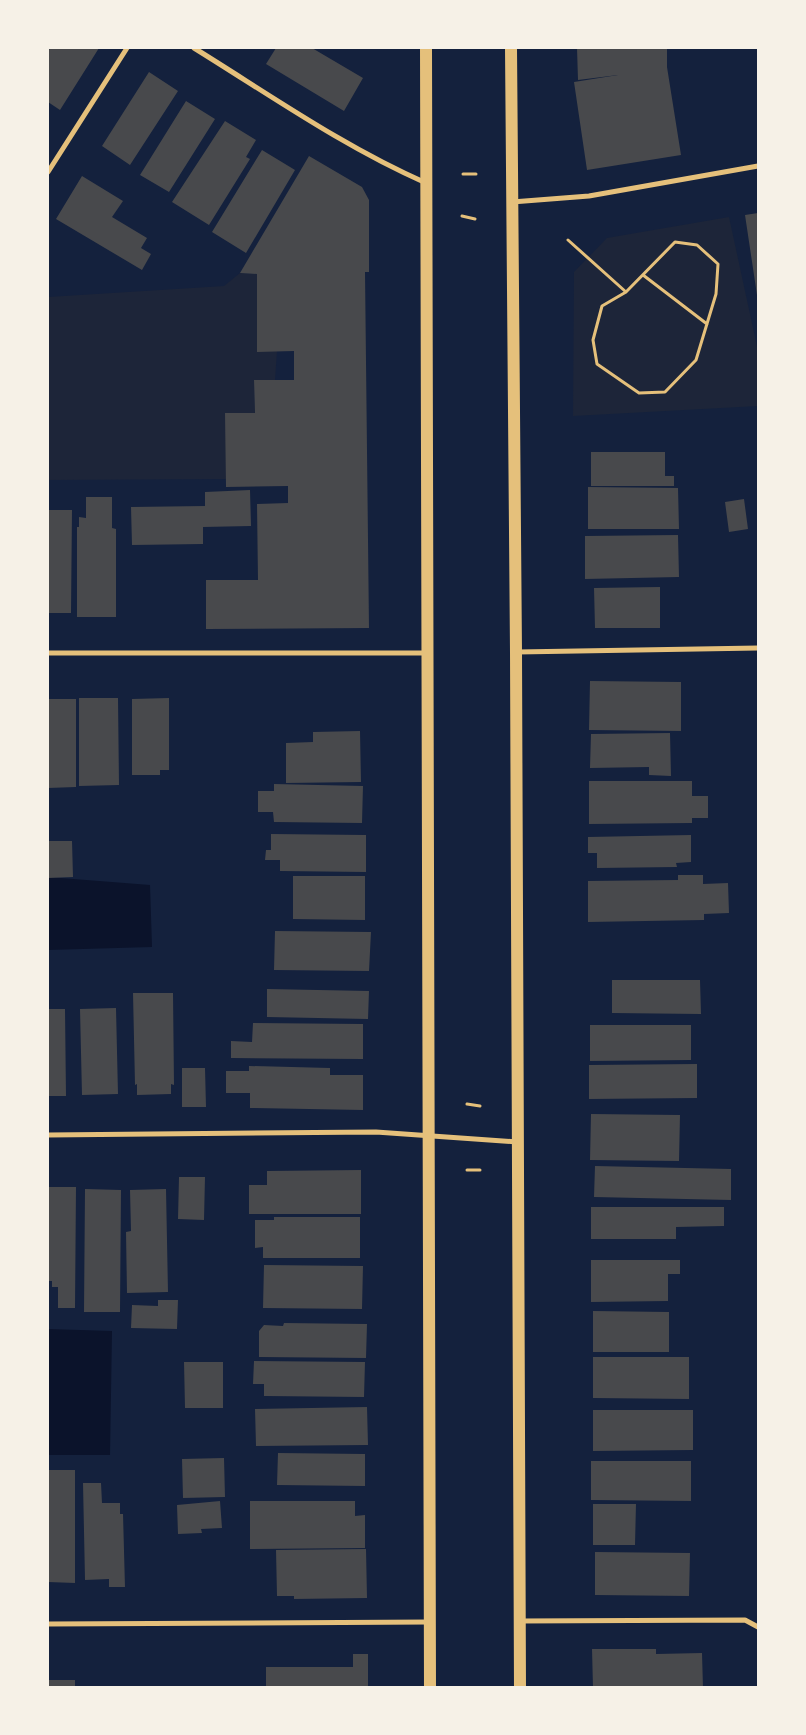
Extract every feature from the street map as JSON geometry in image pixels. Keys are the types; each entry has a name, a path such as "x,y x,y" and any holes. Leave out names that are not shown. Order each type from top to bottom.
{"main road":[{"path":"426,48 430,1688"},
{"path":"511,48 516,652 520,1688"}],"street":[{"path":"48,172 127,48"},
{"path":"194,48 354,147 384,164 427,183"},
{"path":"512,202 589,196 758,166"},
{"path":"516,652 758,648"},
{"path":"48,653 426,653"},
{"path":"48,1135 376,1132 517,1142"},
{"path":"520,1621 744,1620 758,1627"},
{"path":"48,1624 429,1622"}],"path":[{"path":"463,174 476,174"},
{"path":"462,216 475,219"},
{"path":"568,240 626,292"},
{"path":"675,242 697,245 718,264 716,294 696,360 665,392 639,392 597,364 593,340 602,306 626,292 675,242"},
{"path":"643,275 707,324"},
{"path":"467,1104 480,1106"},
{"path":"467,1170 480,1170"}],"shaded area":[{"path":"729,217 758,351 758,406 573,416 574,272 607,238"},
{"path":"240,273 257,274 257,351 277,351 275,380 254,380 255,413 226,479 48,480 48,297 224,286"},
{"path":"48,877 150,885 152,947 48,950"},
{"path":"48,1329 112,1331 110,1455 48,1455"}],"building":[{"path":"50,48 99,48 60,110 48,102 48,52"},
{"path":"276,48 312,48 363,78 344,111 266,64"},
{"path":"577,48 667,48 667,67 681,155 587,170 574,82 618,75 578,80"},
{"path":"149,72 178,91 130,165 102,146"},
{"path":"186,101 215,119 169,192 140,175"},
{"path":"225,121 256,140 246,157 250,159 209,225 172,202"},
{"path":"262,150 295,170 246,253 212,232"},
{"path":"309,156 362,187 369,200 369,272 365,272 369,628 206,629 206,580 258,580 257,504 288,503 288,486 226,487 225,413 255,413 254,380 294,380 294,351 257,352 257,274 240,273"},
{"path":"82,176 123,201 112,217 147,238 141,248 151,254 142,270 56,219"},
{"path":"758,213 758,295 757,295 745,215"},
{"path":"591,452 665,452 665,476 674,476 674,486 591,486"},
{"path":"588,487 678,488 679,529 588,529"},
{"path":"250,490 251,526 203,527 203,544 132,545 131,507 205,506 205,492"},
{"path":"86,497 112,497 112,528 116,529 116,617 77,617 77,527 79,527 79,517 86,518"},
{"path":"744,499 748,529 729,532 725,502"},
{"path":"48,510 72,510 71,613 48,613"},
{"path":"678,535 679,577 585,579 585,536"},
{"path":"660,587 660,628 595,628 594,588"},
{"path":"590,681 681,682 681,731 589,730"},
{"path":"79,698 118,698 119,785 79,786"},
{"path":"169,698 169,770 160,770 160,775 132,775 132,699"},
{"path":"48,699 76,699 76,787 48,788"},
{"path":"360,731 361,782 286,783 286,743 313,742 313,732"},
{"path":"670,733 671,776 649,775 649,767 590,768 591,734"},
{"path":"589,781 692,781 692,796 708,796 708,818 692,818 692,823 589,824"},
{"path":"274,784 363,786 362,823 274,822 273,812 258,812 258,791 274,791"},
{"path":"271,834 366,835 366,872 280,871 280,860 265,860 266,850 271,850"},
{"path":"691,835 691,862 676,863 677,867 597,868 597,853 588,853 588,837"},
{"path":"48,841 72,841 73,877 48,878"},
{"path":"678,875 703,875 703,884 728,883 729,913 704,914 704,920 588,922 588,881 678,880"},
{"path":"293,876 365,876 365,920 293,919"},
{"path":"275,931 371,932 369,971 274,970"},
{"path":"612,980 700,980 701,1014 612,1013"},
{"path":"267,989 369,991 368,1019 267,1017"},
{"path":"133,993 173,993 174,1085 171,1084 171,1094 137,1095 137,1084 135,1085"},
{"path":"116,1008 118,1094 82,1095 80,1009"},
{"path":"48,1009 65,1009 66,1096 48,1096"},
{"path":"253,1023 363,1024 363,1059 231,1058 231,1041 252,1042"},
{"path":"590,1025 691,1025 691,1060 590,1061"},
{"path":"697,1064 697,1098 589,1099 589,1065"},
{"path":"249,1066 330,1068 330,1075 363,1075 363,1110 250,1108 250,1093 226,1093 226,1071 249,1071"},
{"path":"182,1068 205,1068 206,1107 182,1107"},
{"path":"591,1114 680,1115 679,1161 590,1160"},
{"path":"595,1166 731,1169 731,1200 594,1197"},
{"path":"361,1170 361,1214 249,1214 249,1185 267,1185 267,1171"},
{"path":"179,1177 205,1177 204,1220 178,1219"},
{"path":"48,1187 76,1187 75,1308 58,1308 58,1287 52,1287 52,1281 48,1281"},
{"path":"85,1189 121,1190 120,1312 84,1312"},
{"path":"166,1189 168,1292 127,1293 126,1232 131,1231 130,1190"},
{"path":"591,1207 724,1207 724,1226 676,1227 676,1239 591,1239"},
{"path":"274,1217 360,1217 360,1258 263,1258 263,1247 255,1248 255,1220 274,1220"},
{"path":"591,1260 680,1260 680,1274 668,1274 668,1301 591,1302"},
{"path":"264,1265 363,1266 362,1309 263,1308"},
{"path":"158,1300 178,1300 177,1329 131,1328 132,1305 158,1306"},
{"path":"593,1311 669,1312 669,1352 593,1352"},
{"path":"284,1323 367,1324 366,1358 259,1357 259,1331 264,1325 283,1326"},
{"path":"593,1357 689,1357 689,1399 593,1398"},
{"path":"254,1361 365,1362 364,1397 264,1396 264,1384 253,1384"},
{"path":"184,1362 223,1362 223,1408 185,1408"},
{"path":"367,1407 368,1445 256,1446 255,1409"},
{"path":"593,1410 693,1410 693,1450 593,1451"},
{"path":"278,1453 365,1454 365,1486 277,1485"},
{"path":"224,1458 225,1497 183,1498 182,1459"},
{"path":"591,1461 691,1461 691,1501 591,1500"},
{"path":"48,1470 75,1470 75,1583 48,1582"},
{"path":"83,1483 101,1483 102,1503 120,1503 120,1514 123,1514 125,1587 109,1587 109,1579 85,1580"},
{"path":"220,1501 222,1528 201,1529 202,1533 178,1534 177,1505"},
{"path":"250,1501 355,1501 355,1516 365,1515 365,1548 250,1549"},
{"path":"593,1504 636,1504 635,1545 593,1545"},
{"path":"366,1549 367,1598 294,1599 294,1596 277,1596 276,1550"},
{"path":"595,1552 690,1553 689,1596 595,1595"},
{"path":"592,1649 656,1649 656,1654 702,1653 703,1688 593,1688"},
{"path":"353,1654 368,1654 368,1688 266,1688 266,1667 353,1667"},
{"path":"48,1680 75,1680 75,1688 48,1688"}]}
